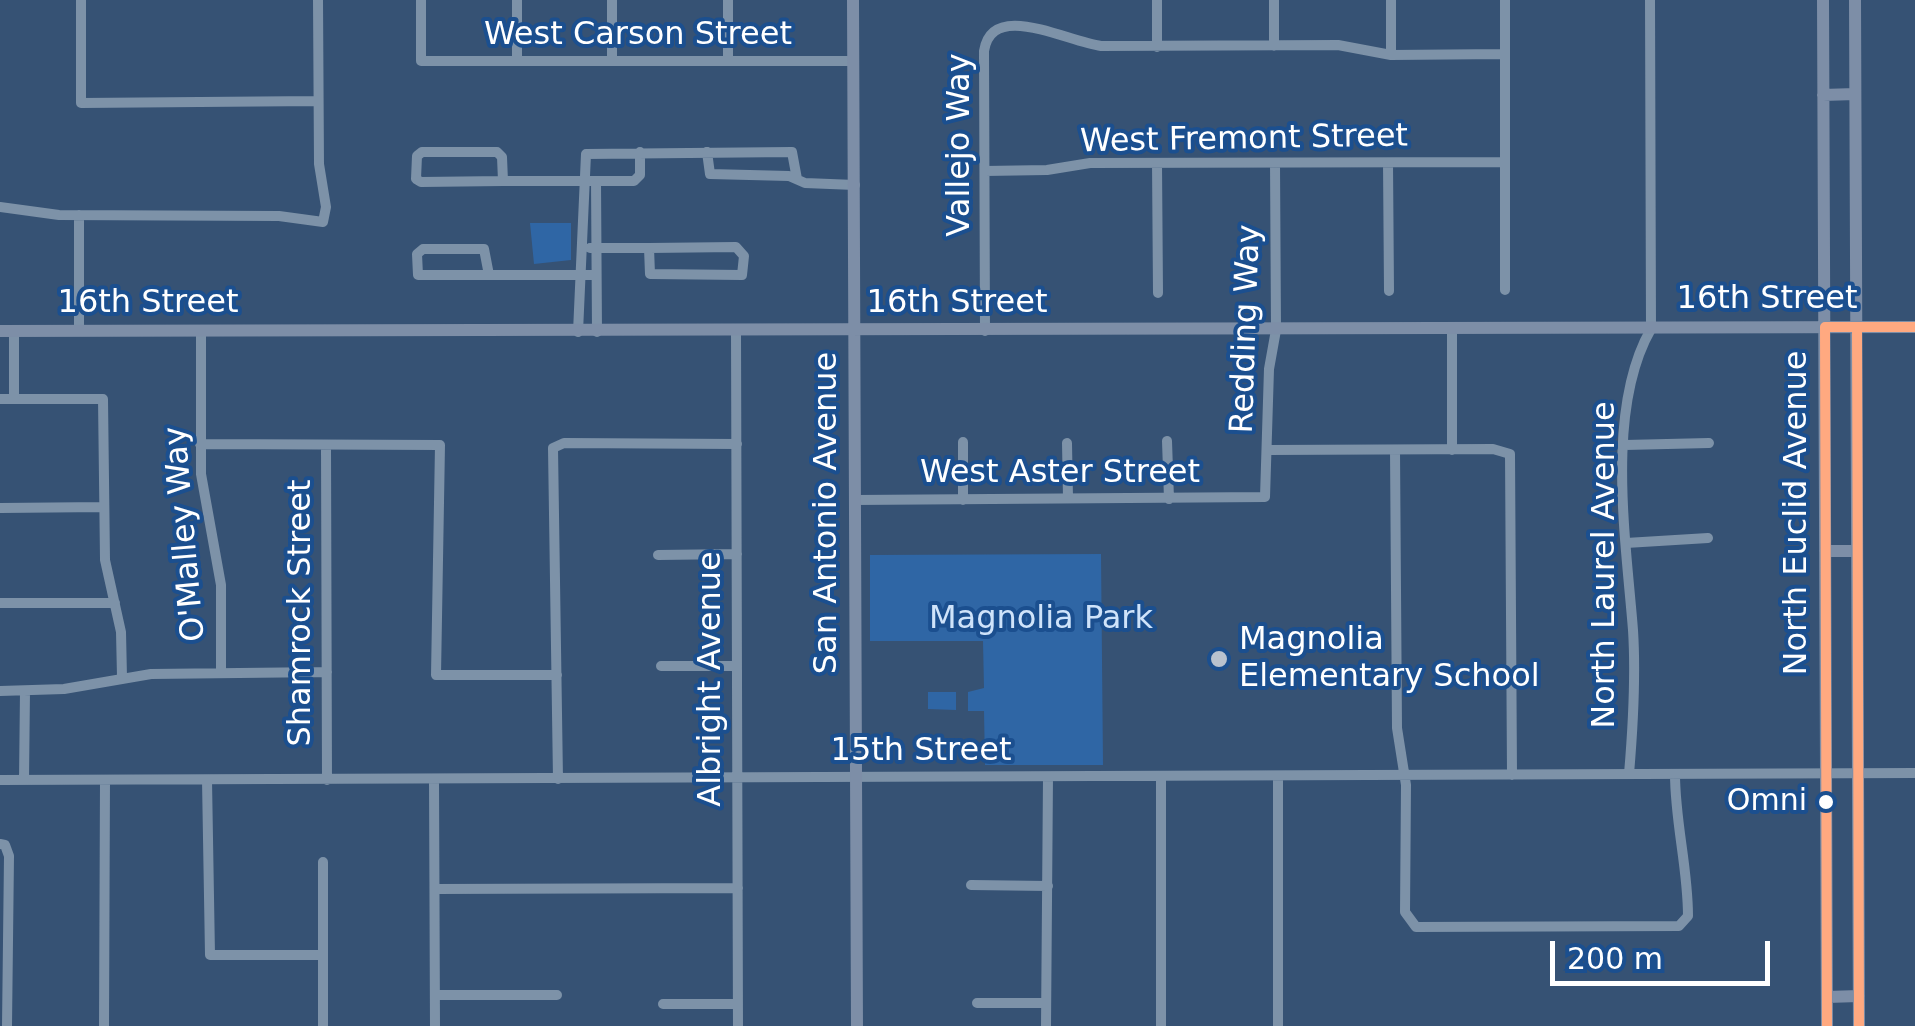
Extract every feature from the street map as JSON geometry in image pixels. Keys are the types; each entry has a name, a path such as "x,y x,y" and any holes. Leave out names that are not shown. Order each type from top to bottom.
{"main road":[{"name":"San Antonio Avenue","path":"854,0 857,1026"},
{"name":"North Euclid Avenue","path":"1823,0 1828,1026"},
{"name":"North Euclid Avenue","path":"1855,0 1859,1026"},
{"path":"1824,95 1855,94"},
{"name":"16th Street","path":"7,331 1915,327"},
{"path":"1825,551 1856,551"},
{"path":"1827,996 1859,996"}],"street":[{"path":"81,0 80,103 318,102"},
{"path":"0,208 79,215 279,216 323,222 326,207 318,102 318,0"},
{"name":"West Carson Street","path":"421,0 421,61 854,61"},
{"path":"516,0 516,61"},
{"path":"612,0 612,61"},
{"path":"728,0 728,61"},
{"path":"1157,0 1157,46"},
{"path":"1274,0 1274,46"},
{"path":"1391,0 1391,54"},
{"path":"1505,0 1505,290"},
{"name":"North Laurel Avenue","path":"1629,774 1633,631 1626,544 1625,445 1630,392 1650,328 1650,0"},
{"name":"Vallejo Way","path":"986,331 986,40 1004,14"},
{"path":"1046,17 1069,37 1101,46 1338,45 1391,54 1504,54"},
{"path":"502,181 502,157 497,152 417,156 416,179 421,182 590,182 637,180 640,152"},
{"path":"578,332 578,296 590,248 590,182 584,160 590,152 792,152 797,160 796,179"},
{"path":"706,152 710,174 854,184"},
{"path":"1158,162 1158,294"},
{"name":"West Fremont Street","path":"985,171 1158,162 1504,162"},
{"path":"1388,162 1389,291"},
{"name":"Redding Way","path":"1266,496 1269,369 1276,330 1275,163"},
{"path":"79,215 79,331"},
{"path":"590,248 736,247 742,250 744,269 734,276 655,277 649,268 649,248"},
{"path":"590,248 597,274 597,332"},
{"path":"489,275 484,249 423,249 417,254 418,274 489,275 597,274"},
{"path":"1452,329 1452,450"},
{"path":"7,331 14,399"},
{"name":"O'Malley Way","path":"201,331 203,498 221,585 222,673"},
{"name":"Albright Avenue","path":"736,332 738,1026"},
{"path":"0,399 103,399 105,560 122,632 122,677"},
{"path":"1167,441 1169,499"},
{"path":"963,442 963,500"},
{"path":"558,779 553,448 564,443 737,444"},
{"path":"1067,443 1068,498"},
{"path":"1625,445 1710,443"},
{"path":"200,444 440,445 436,675 556,675"},
{"name":"Shamrock Street","path":"326,445 327,780"},
{"path":"1268,450 1503,450 1510,454 1512,775"},
{"path":"1395,450 1397,728 1406,775 1404,912 1416,927 1679,926 1688,916 1688,898 1675,820 1675,774"},
{"name":"West Aster Street","path":"855,500 1266,496"},
{"path":"0,508 104,508"},
{"path":"1626,544 1708,538"},
{"path":"658,555 736,554"},
{"path":"0,603 115,603"},
{"path":"661,666 738,666"},
{"path":"0,691 64,689 122,677 327,672"},
{"path":"24,691 24,780"},
{"name":"15th Street","path":"0,780 1915,774"},
{"path":"1046,1026 1048,776"},
{"path":"1161,776 1161,1026"},
{"path":"1278,776 1278,1026"},
{"path":"434,779 435,1026"},
{"path":"104,1026 105,780"},
{"path":"208,780 210,955 323,955"},
{"path":"0,844 6,845 9,856 7,1026"},
{"path":"323,862 323,1026"},
{"path":"971,885 1048,886"},
{"path":"435,889 738,888"},
{"path":"435,995 557,994"},
{"path":"977,1003 1046,1003"},
{"path":"663,1004 738,1004"}],"green space":[{"path":"530,223 571,223 571,260 534,264"},
{"name":"Magnolia Park","path":"1101,554 1103,765 985,765 984,711 968,711 968,692 984,688 983,641 870,641 870,555"},
{"path":"928,692 956,692 956,710 928,709"}],"transit line":[{"path":"1827,1026 1825,327 1915,327"},
{"path":"1857,327 1859,1026"}],"place":[{"name":"Magnolia Elementary School","path":"1219,659"},
{"name":"Omni","path":"1826,802"}]}
